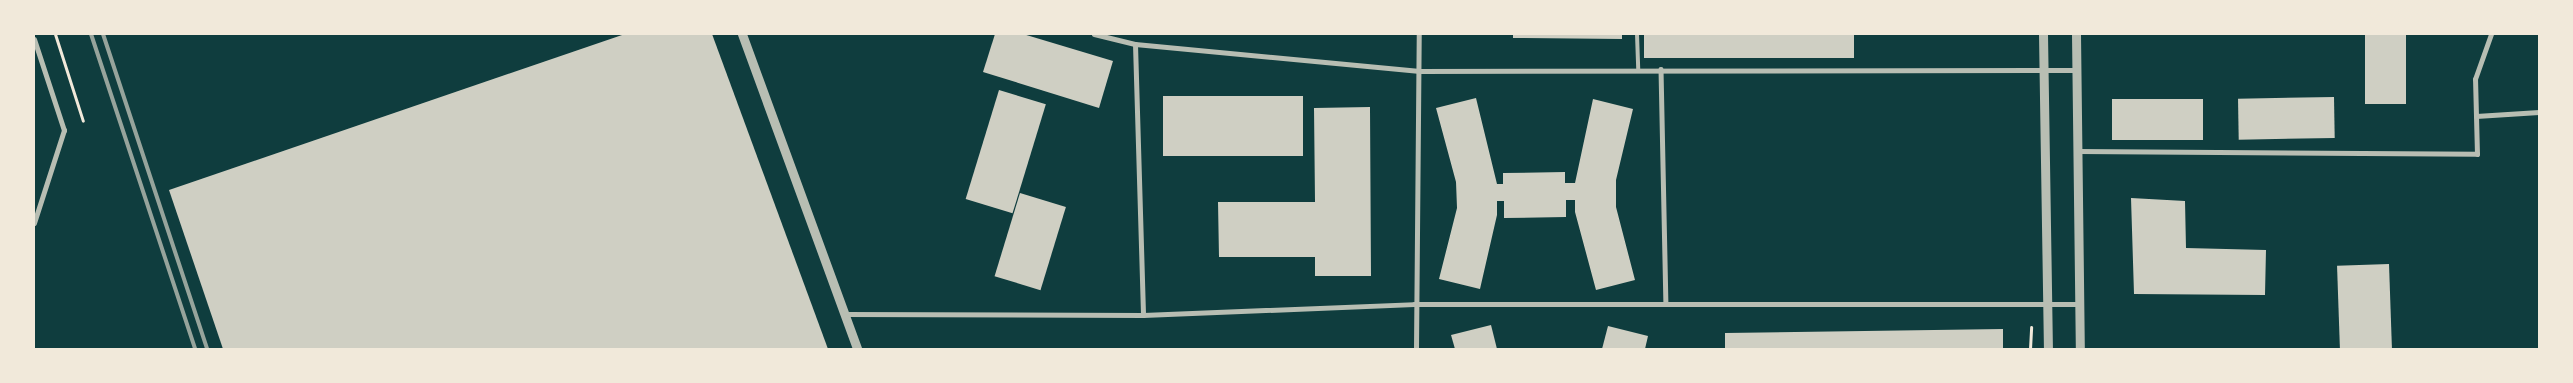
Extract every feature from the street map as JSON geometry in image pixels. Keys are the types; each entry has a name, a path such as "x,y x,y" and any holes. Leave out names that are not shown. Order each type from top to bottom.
{"street":[{"path":"742,34 857,349"},
{"path":"1094,34 1135,44 1420,71 1638,69 2077,70"},
{"path":"1416,349 1414,304 1420,34"},
{"path":"2043,34 2042,71 2048,349"},
{"path":"2076,34 2080,349"},
{"path":"2078,152 2478,154 2475,79 2491,34"},
{"path":"34,39 64,130 34,223"},
{"path":"1135,44 1142,314"},
{"path":"1661,69 1666,303"},
{"path":"2476,116 2539,112"},
{"path":"844,314 1142,314 1414,304 2079,304"}],"lane":[{"path":"1637,34 1638,69"}],"path":[{"path":"54,34 83,121"}],"building":[{"path":"625,34 712,34 828,349 223,349 169,190"},
{"path":"995,34 1023,34 1113,61 1099,108 983,72"},
{"path":"1513,34 1622,34 1622,39 1513,38"},
{"path":"1644,34 1854,34 1854,58 1644,58"},
{"path":"2365,34 2406,34 2406,104 2365,104"},
{"path":"999,90 1046,104 1013,213 966,199"},
{"path":"1163,96 1303,96 1303,156 1163,156"},
{"path":"2334,97 2335,138 2239,140 2238,99"},
{"path":"1476,98 1497,184 1503,184 1503,173 1565,172 1565,183 1575,183 1593,99 1633,109 1616,180 1616,207 1635,280 1596,290 1575,212 1575,200 1566,200 1566,217 1504,218 1504,201 1497,201 1497,215 1480,289 1439,279 1457,208 1456,182 1436,108"},
{"path":"2112,99 2203,99 2203,140 2112,140"},
{"path":"1370,107 1371,276 1315,276 1315,257 1219,257 1218,202 1315,202 1314,108"},
{"path":"1020,193 1066,207 1040,290 995,276"},
{"path":"2131,198 2185,201 2186,248 2266,250 2265,295 2134,294"},
{"path":"2389,264 2392,349 2340,349 2337,266"},
{"path":"1491,325 1497,349 1455,349 1451,335"},
{"path":"1608,326 1648,336 1645,349 1602,349"},
{"path":"2003,329 2003,349 1725,349 1725,333"}],"railway":[{"path":"91,34 195,349"},
{"path":"103,34 207,349"}]}
